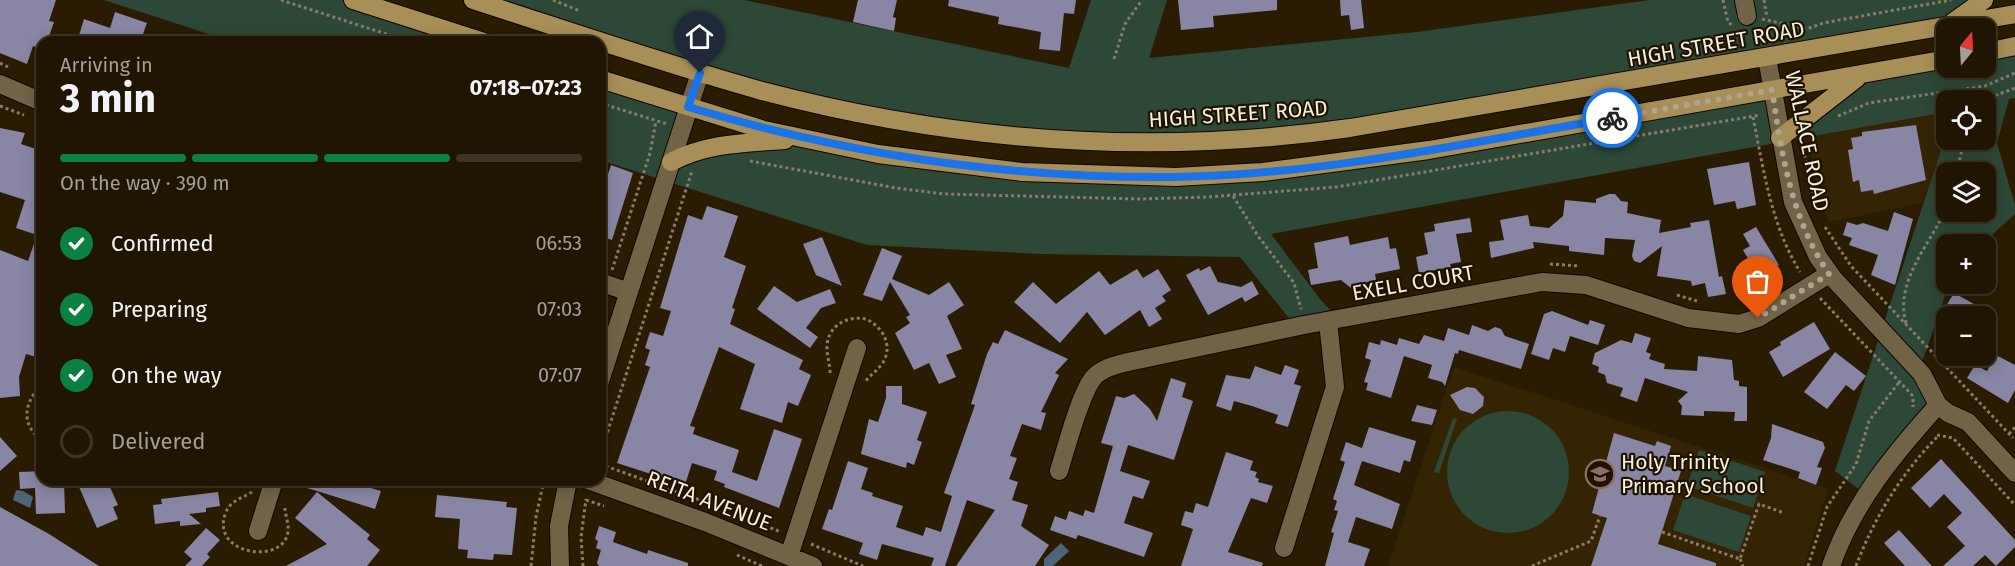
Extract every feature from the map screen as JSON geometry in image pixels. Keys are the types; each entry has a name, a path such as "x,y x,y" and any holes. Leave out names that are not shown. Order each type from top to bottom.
{"main road":[{"path":"353,0 465,36"},
{"name":"HIGH STREET ROAD","path":"473,0 585,36"},
{"path":"1958,18 1984,0"},
{"name":"HIGH STREET ROAD","path":"1992,18 2015,14"},
{"name":"HIGH STREET ROAD","path":"606,43 700,73 802,100 924,126 1030,139 1135,144 1313,134 1936,28"},
{"path":"1996,50 2015,46"},
{"path":"606,81 802,139 878,154 987,169 1108,176 1188,177 1263,172 1429,150 1936,61"},
{"path":"1780,138 1861,75"},
{"path":"671,162 692,151 710,147 802,139"}],"street":[{"name":"WALLACE ROAD","path":"1767,58 1780,138 1798,217 1810,244 1829,274 1922,374 1938,405"},
{"path":"606,362 700,73"},
{"path":"0,84 36,99"},
{"name":"EXELL COURT","path":"1059,471 1085,392 1093,378 1106,369 1128,362 1304,325 1559,281 1586,285 1688,318 1739,324 1758,318 1829,274"},
{"path":"606,277 628,292"},
{"path":"1284,548 1335,387 1328,322"},
{"path":"789,556 857,348"},
{"path":"1831,566 1844,531 1865,494 1938,405 1948,413 1968,422 2012,458"},
{"path":"258,531 272,486"},
{"path":"560,566 559,526 567,486"},
{"name":"REITA AVENUE","path":"587,492 705,522 813,566"}],"path":[{"path":"281,0 392,36"},
{"path":"547,0 580,11"},
{"path":"1114,59 1125,24 1142,0"},
{"path":"1723,0 1729,24 1747,15 1807,29 1823,23 1951,0"},
{"path":"1764,0 1767,18"},
{"path":"1837,116 1869,103 1985,86 2015,73"},
{"path":"1996,95 2015,88"},
{"path":"606,105 663,123"},
{"path":"1753,116 1774,217 1784,246 1804,279"},
{"path":"606,277 650,153 656,121"},
{"path":"1803,136 1802,142 1821,218"},
{"path":"606,437 694,167"},
{"path":"1233,196 1258,236 1294,283 1304,325"},
{"path":"1906,326 1902,309 1910,276 1939,222"},
{"path":"1823,223 1830,238 1851,266 2009,434 2012,458"},
{"path":"1816,294 1913,396 1914,408 1918,413"},
{"path":"1808,566 1827,507 1856,464 1869,421 1899,381"},
{"path":"36,391 32,395 26,412 32,431 36,435"},
{"path":"2009,434 2015,427"},
{"path":"1929,428 1938,436"},
{"path":"1856,566 1872,527 1886,501 1917,459 1938,436 1945,435 1953,438 2015,505"},
{"path":"531,566 536,518 543,486"},
{"path":"583,566 581,537 587,492 607,507"},
{"path":"1743,566 1740,559 1759,504 1784,513"},
{"path":"1532,566 1591,541 1600,516"},
{"path":"1662,532 1740,559"},
{"path":"804,542 863,566"},
{"path":"727,551 762,566"}],"shaded area":[{"path":"1936,114 1936,150 1941,150 1923,203 1829,222 1819,197 1808,137"},
{"name":"Holy Trinity Primary School","path":"1454,367 1828,489 1804,566 1388,566"}],"green space":[{"path":"104,0 353,0 465,36 215,36"},
{"path":"473,0 744,0 1069,68 1091,0 1167,0 1149,58 1417,32 1650,0 1984,0 1958,18 1936,18 1936,28 1540,97 1135,144 867,115 606,39 606,36 596,36"},
{"path":"2015,46 2015,98 2009,99 1997,143 2015,205 2015,214 1993,234 1936,234 1936,294 1946,294 1941,306 1936,306 1936,322 1919,371 1934,400 1865,494 1835,471 1936,165 1936,222 1996,222 1996,162 1937,162 1941,150 1996,150 1996,90 1936,90 1936,114 1271,234 1320,299 1339,320 1296,327 1240,257 1040,254 867,245 606,162 606,81 688,107 671,161 802,139 925,161 1263,172 1772,90 1780,137 1861,76 1936,69 1936,78 1996,78 1996,50"},
{"path":"1508,411 1531,416 1542,421 1551,429 1559,438 1564,449 1569,472 1564,495 1559,506 1551,515 1542,523 1531,528 1508,533 1485,528 1474,523 1465,515 1457,506 1452,495 1447,472 1452,449 1457,438 1465,429 1474,421 1485,416"},
{"path":"1453,418 1457,419 1439,473 1434,472"},
{"path":"1699,450 1765,472 1753,508 1687,486"},
{"path":"1685,494 1751,516 1739,552 1673,530"}],"water":[{"path":"16,490 33,497 30,508 13,500"},
{"path":"1061,543 1069,551 1053,566 1044,566 1044,559"}],"building":[{"path":"0,0 56,0 49,21 54,22 49,36 36,36 36,48 33,46 27,64 0,53"},
{"path":"858,0 897,0 893,17 896,18 894,31 853,22"},
{"path":"949,0 1076,0 1074,14 1064,13 1060,51 1039,49 1041,32 998,24 999,17 948,6"},
{"path":"1178,0 1277,0 1277,10 1213,16 1214,27 1181,30"},
{"path":"1340,0 1361,0 1364,28 1351,30 1349,15 1341,16"},
{"path":"115,12 147,23 142,36 79,36 84,19 110,28"},
{"path":"1916,125 1926,180 1874,194 1873,190 1861,192 1859,180 1853,182 1848,150 1853,149 1851,138 1862,136 1862,132"},
{"path":"0,128 25,133 21,144 36,149 36,235 16,228 25,200 0,192"},
{"path":"1749,162 1756,205 1737,209 1735,201 1714,205 1707,169"},
{"path":"611,165 633,173 612,240 606,238 606,180"},
{"path":"1615,194 1621,201 1628,202 1627,213 1661,220 1659,233 1691,227 1690,223 1709,220 1719,277 1722,276 1726,294 1708,297 1705,283 1692,286 1691,281 1657,276 1662,246 1640,263 1634,261 1632,256 1635,240 1605,238 1604,255 1569,251 1569,246 1533,242 1534,248 1491,258 1489,242 1504,240 1500,220 1528,215 1530,226 1549,228 1563,216 1565,200 1596,203 1596,199"},
{"path":"707,206 738,216 724,257 746,266 732,308 735,309 730,324 803,360 799,369 811,375 798,406 788,402 782,423 740,409 755,364 719,347 690,426 695,427 693,434 739,450 732,472 757,481 774,429 802,439 779,508 724,487 725,484 714,480 717,471 692,463 685,485 617,463 650,367 645,365 650,350 645,348 650,332 663,336 671,311 660,308 688,215 702,220"},
{"path":"1894,212 1913,219 1895,285 1871,275 1878,255 1849,245 1852,238 1843,235 1847,222 1857,225 1863,223 1888,231"},
{"path":"1470,218 1472,232 1456,234 1461,262 1450,264 1451,267 1419,273 1416,257 1428,254 1424,233 1435,231 1434,224"},
{"path":"1756,227 1779,265 1759,277 1743,250 1750,246 1743,234"},
{"path":"1348,236 1350,245 1388,237 1390,249 1396,248 1400,269 1375,274 1376,280 1354,285 1351,288 1341,280 1311,285 1308,270 1318,268 1314,243"},
{"path":"822,237 842,286 816,275 803,244"},
{"path":"36,238 36,357 26,354 19,377 20,396 0,398 0,250 28,261"},
{"path":"882,248 902,256 892,279 929,295 949,282 964,305 947,316 962,349 946,355 956,377 939,384 929,363 914,370 895,333 910,323 906,317 910,315 890,282 882,301 863,295"},
{"path":"1210,266 1218,282 1241,287 1252,281 1259,294 1245,302 1242,297 1208,315 1186,275 1199,268 1200,271"},
{"path":"1137,269 1143,278 1158,269 1171,290 1162,296 1166,301 1155,308 1162,319 1149,327 1140,310 1105,335 1087,312 1060,343 1014,302 1033,282 1056,304 1099,271 1110,285"},
{"path":"774,286 797,302 830,289 836,303 821,308 806,328 818,337 810,348 757,309"},
{"path":"1953,294 1956,294 1977,306 1946,306"},
{"path":"1552,311 1588,325 1590,320 1605,325 1598,345 1570,336 1565,352 1553,348 1549,360 1531,354 1544,314"},
{"path":"1814,322 1830,349 1783,377 1769,352 1781,345 1780,342"},
{"path":"1472,325 1488,331 1495,327 1501,329 1505,336 1529,344 1521,369 1459,350 1458,354 1455,353 1445,386 1442,382 1428,378 1432,365 1404,356 1391,398 1366,390 1368,383 1364,382 1371,360 1365,358 1369,342 1380,345 1381,340 1397,345 1399,338 1419,344 1424,335 1444,341 1448,328 1469,335"},
{"path":"1005,330 1068,359 1055,373 1059,375 1041,412 1046,413 1041,430 1022,424 1010,456 1017,458 1009,479 1018,482 1012,500 1028,505 1021,526 1049,545 1035,566 956,566 995,510 967,500 945,566 931,566 934,558 882,544 877,560 859,554 863,543 822,529 829,509 832,510 848,461 868,468 861,489 873,493 872,496 903,506 896,527 923,536 926,527 941,532 952,496 944,493 975,405 971,404 987,354 993,342 998,344"},
{"path":"1635,333 1651,338 1646,352 1651,354 1649,359 1665,364 1664,369 1697,371 1698,356 1732,360 1734,380 1739,381 1739,386 1747,387 1747,421 1734,421 1735,412 1704,411 1704,416 1681,415 1682,406 1678,401 1688,392 1645,378 1637,402 1620,396 1623,388 1607,383 1605,375 1598,372 1599,367 1592,364 1595,353 1621,340 1632,343"},
{"path":"1835,352 1866,376 1854,391 1846,385 1827,409 1804,392"},
{"path":"1996,355 2015,365 2015,390 2008,403 1967,378 1974,366 1987,371 1990,366 1996,366"},
{"path":"1285,365 1299,370 1294,384 1301,386 1288,427 1275,423 1278,415 1252,406 1234,401 1231,411 1216,406 1226,375 1250,379 1255,366 1281,375"},
{"path":"1171,378 1186,383 1182,397 1193,401 1174,460 1128,445 1120,471 1150,481 1143,499 1133,496 1124,523 1153,533 1144,557 1078,535 1076,539 1050,530 1055,516 1066,520 1069,511 1083,516 1085,510 1094,513 1113,446 1101,443 1116,396 1124,398 1134,394 1150,409 1157,421"},
{"path":"886,386 902,386 902,404 927,412 917,440 922,442 914,465 907,462 906,468 861,454 869,419 878,422 886,398"},
{"path":"1467,387 1475,388 1484,397 1483,406 1473,414 1460,410 1450,395"},
{"path":"1417,405 1437,410 1432,425 1411,421"},
{"path":"1772,424 1823,442 1825,448 1817,467 1822,468 1816,485 1798,478 1800,472 1763,460 1771,438"},
{"path":"1369,427 1416,441 1410,462 1404,460 1400,473 1362,461 1354,485 1400,504 1392,529 1356,517 1348,542 1370,549 1364,566 1325,566 1334,533 1331,532 1338,511 1334,510 1337,501 1333,499 1345,462 1340,460 1346,442 1362,448"},
{"path":"1614,433 1655,446 1657,441 1671,446 1665,466 1681,471 1658,544 1716,563 1716,566 1591,566 1607,518 1592,513"},
{"path":"0,437 17,456 0,471"},
{"path":"1226,452 1253,461 1250,470 1257,472 1255,477 1259,479 1258,482 1273,486 1267,503 1251,498 1228,552 1263,563 1262,566 1181,566 1193,529 1181,525 1185,511 1193,513 1196,503 1208,507"},
{"path":"1941,459 2015,540 2015,547 1996,566 1985,555 1973,566 1943,566 1965,546 1947,527 1962,513 1944,494 1930,508 1911,488"},
{"path":"36,471 36,486 64,486 65,513 36,514 35,488 20,489 19,472"},
{"path":"79,486 109,486 118,505 113,507 118,519 97,528"},
{"path":"301,486 370,486 381,491 375,509"},
{"path":"218,492 220,506 206,508 206,512 189,514 201,524 180,526 180,521 155,524 153,505 162,504 161,499"},
{"path":"317,492 370,535 367,539 380,550 367,566 286,566 327,544 295,518"},
{"path":"437,495 507,502 506,507 517,508 512,555 494,554 493,560 467,558 468,550 458,549 460,519 435,517"},
{"path":"0,507 49,534 99,566 0,566"},
{"path":"599,526 616,532 613,542 647,554 648,550 688,563 688,566 599,566 597,563 601,550 596,548 598,541 595,539"},
{"path":"206,528 220,540 207,554 210,557 202,566 185,566 192,559 184,552"},
{"path":"1899,530 1932,566 1905,566 1884,543"}],"way so far":[{"path":"1612,118 1772,90 1793,202 1810,244 1829,274 1758,318"}],"place":[{"name":"Holy Trinity Primary School","path":"1600,474"}],"route":[{"path":"700,73 688,107 764,130 878,154 1022,172 1176,177 1263,172 1429,150 1612,118"}]}
